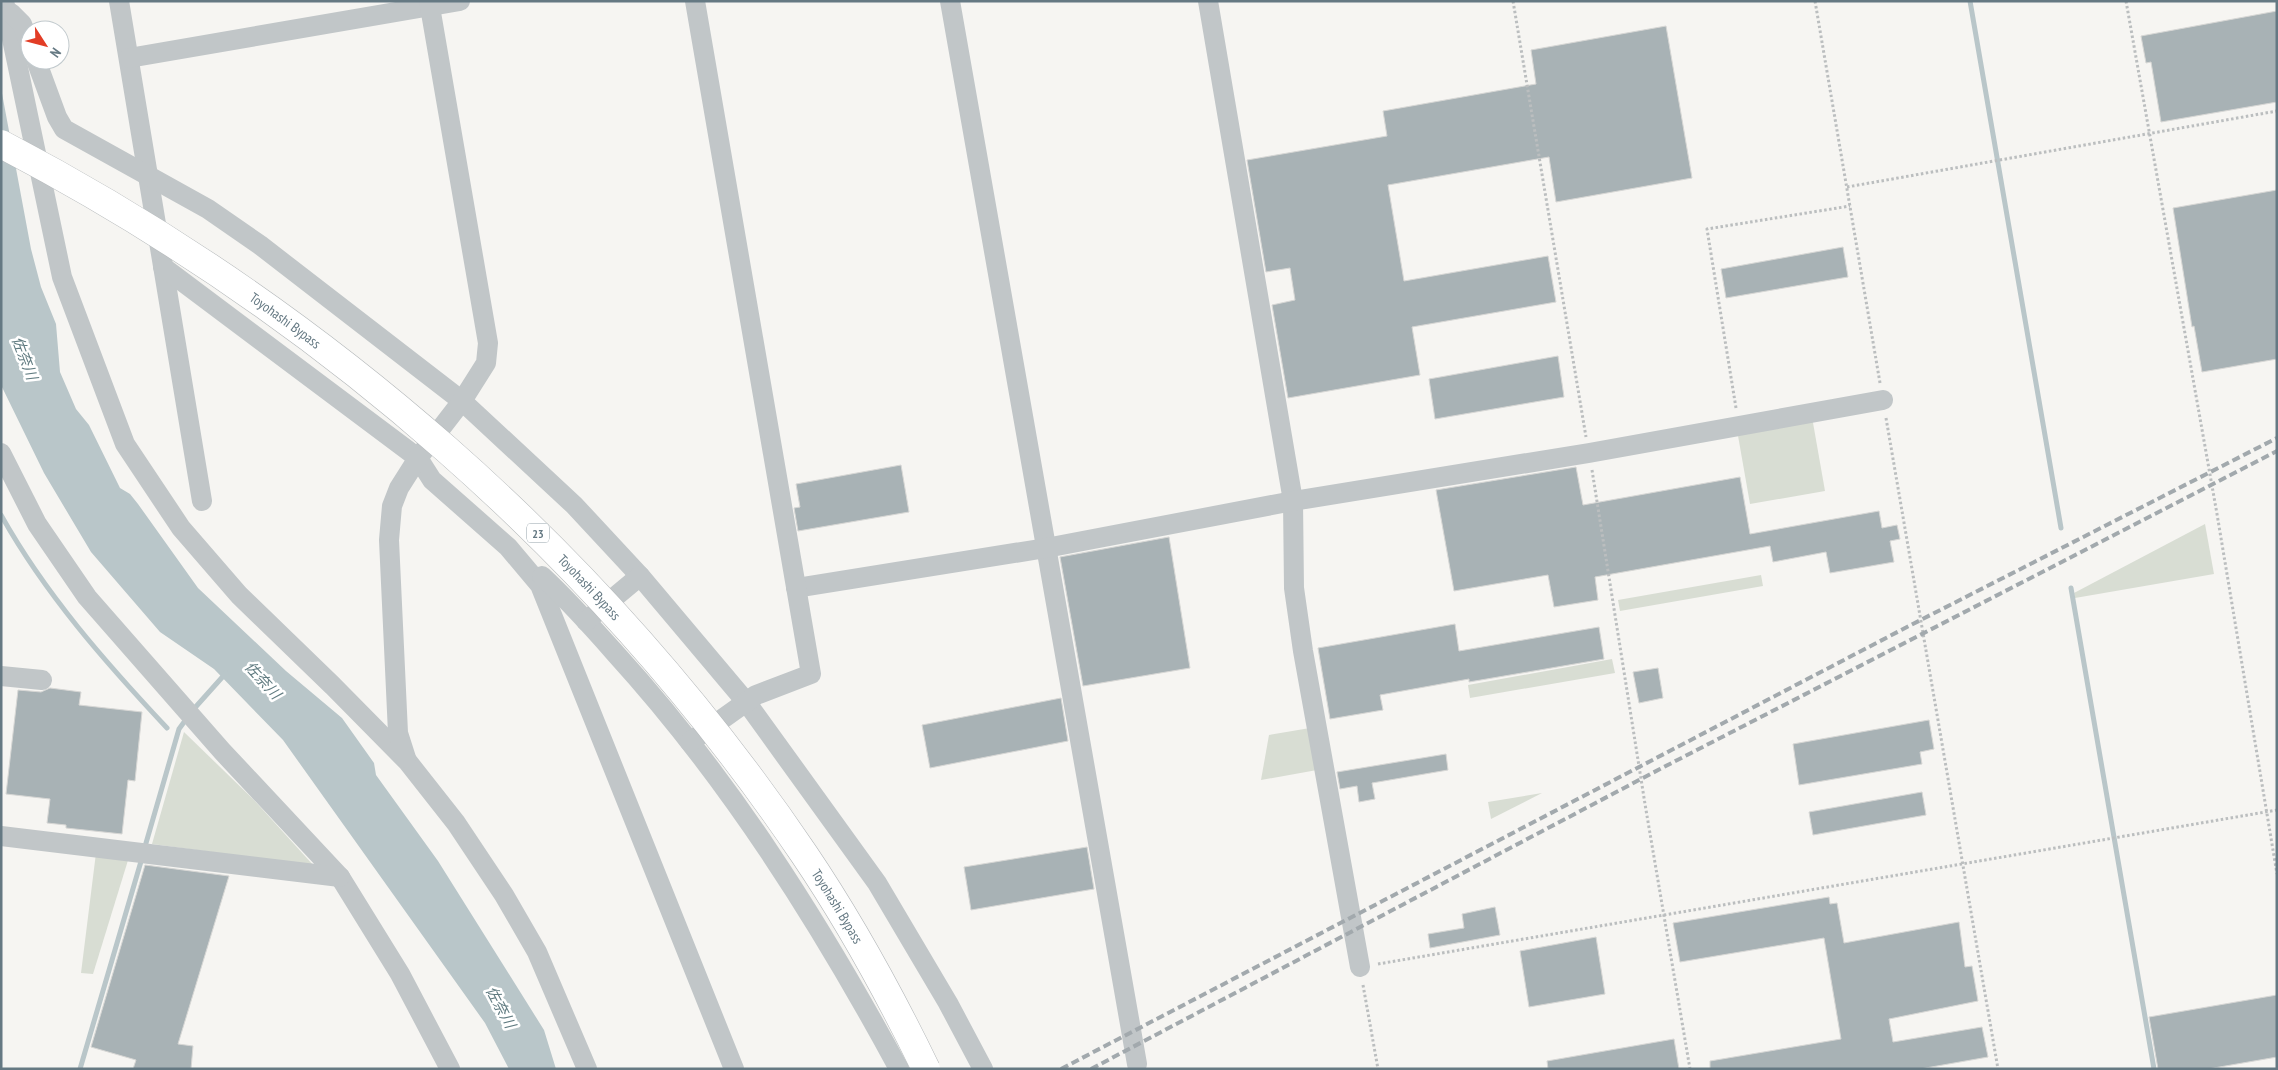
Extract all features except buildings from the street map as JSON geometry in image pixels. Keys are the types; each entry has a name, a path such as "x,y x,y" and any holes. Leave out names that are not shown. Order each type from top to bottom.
{"highway":[{"name":"Toyohashi Bypass","path":"1,144 124,212 234,282 328,352 411,418 520,515 598,595 724,743 805,855 877,974 926,1069"},
{"name":"Toyohashi Bypass","path":"1,158 124,226 227,291 322,359 413,433 513,523 590,603 714,749 794,862 866,978 916,1069"}],"street":[{"path":"119,1 202,501"},
{"path":"129,58 430,4 460,1"},
{"path":"690,742 756,695 811,674 694,1"},
{"path":"950,1 1137,1064"},
{"path":"1208,1 1293,501 1294,588 1360,967"},
{"path":"408,762 398,733 389,540 392,506 399,488 418,458 462,402 486,363 488,344 430,4"},
{"path":"6,5 20,22"},
{"path":"6,5 62,277 125,444 182,528 239,595 408,762 456,823 509,903 537,952 587,1069"},
{"path":"40,70 57,117 64,129 208,209 260,245 462,402 574,505 640,576 747,703 876,883 948,1003 983,1069"},
{"path":"163,267 418,458 432,480 549,582 586,621 650,691 764,843 827,942 899,1069"},
{"path":"796,588 1046,548 1293,501 1589,453 1883,400"},
{"path":"1,453 37,524 87,598 222,751 340,877 400,974 450,1069"},
{"path":"508,547 540,586 549,602 734,1069"},
{"path":"586,621 640,576"},
{"path":"1,676 42,680"},
{"path":"1,836 340,877"}],"path":[{"path":"1513,1 1690,1069"},
{"path":"1815,1 1998,1069"},
{"path":"2126,1 2217,514 2277,874"},
{"path":"1847,187 2149,132 2277,111"},
{"path":"1738,426 1707,229 1850,206"},
{"path":"1378,1069 1360,967 1963,862 2277,810"}],"shaded area":[{"path":"1812,417 1825,491 1750,504 1737,430"},
{"path":"2205,524 2214,574 2075,598 2074,593"},
{"path":"1761,575 1763,586 1620,611 1618,600"},
{"path":"1612,659 1615,673 1470,698 1468,685"},
{"path":"1310,728 1317,770 1261,780 1269,735"},
{"path":"184,732 253,799 314,866 152,844"},
{"path":"1542,793 1491,819 1488,802"},
{"path":"96,853 129,857 93,974 81,973"}],"water":[{"name":"佐奈川","path":"1,88 31,249 41,287 56,324 60,372 76,409 89,425 120,488 130,494 138,504 198,588 286,671 342,718 374,763 376,775 438,861 544,1030 556,1069 509,1069 485,1023 283,740 214,669 160,632 91,552 44,473 1,385"}],"waterway":[{"path":"1970,1 2061,528"},
{"path":"1,515 37,572 78,627 167,728"},
{"path":"2071,588 2154,1069"},
{"path":"192,711 226,673"},
{"path":"144,850 179,729 187,718"},
{"path":"80,1069 142,858"}],"railway":[{"path":"1061,1069 1907,627 2277,438"},
{"path":"1091,1069 1660,769 2277,451"}]}
